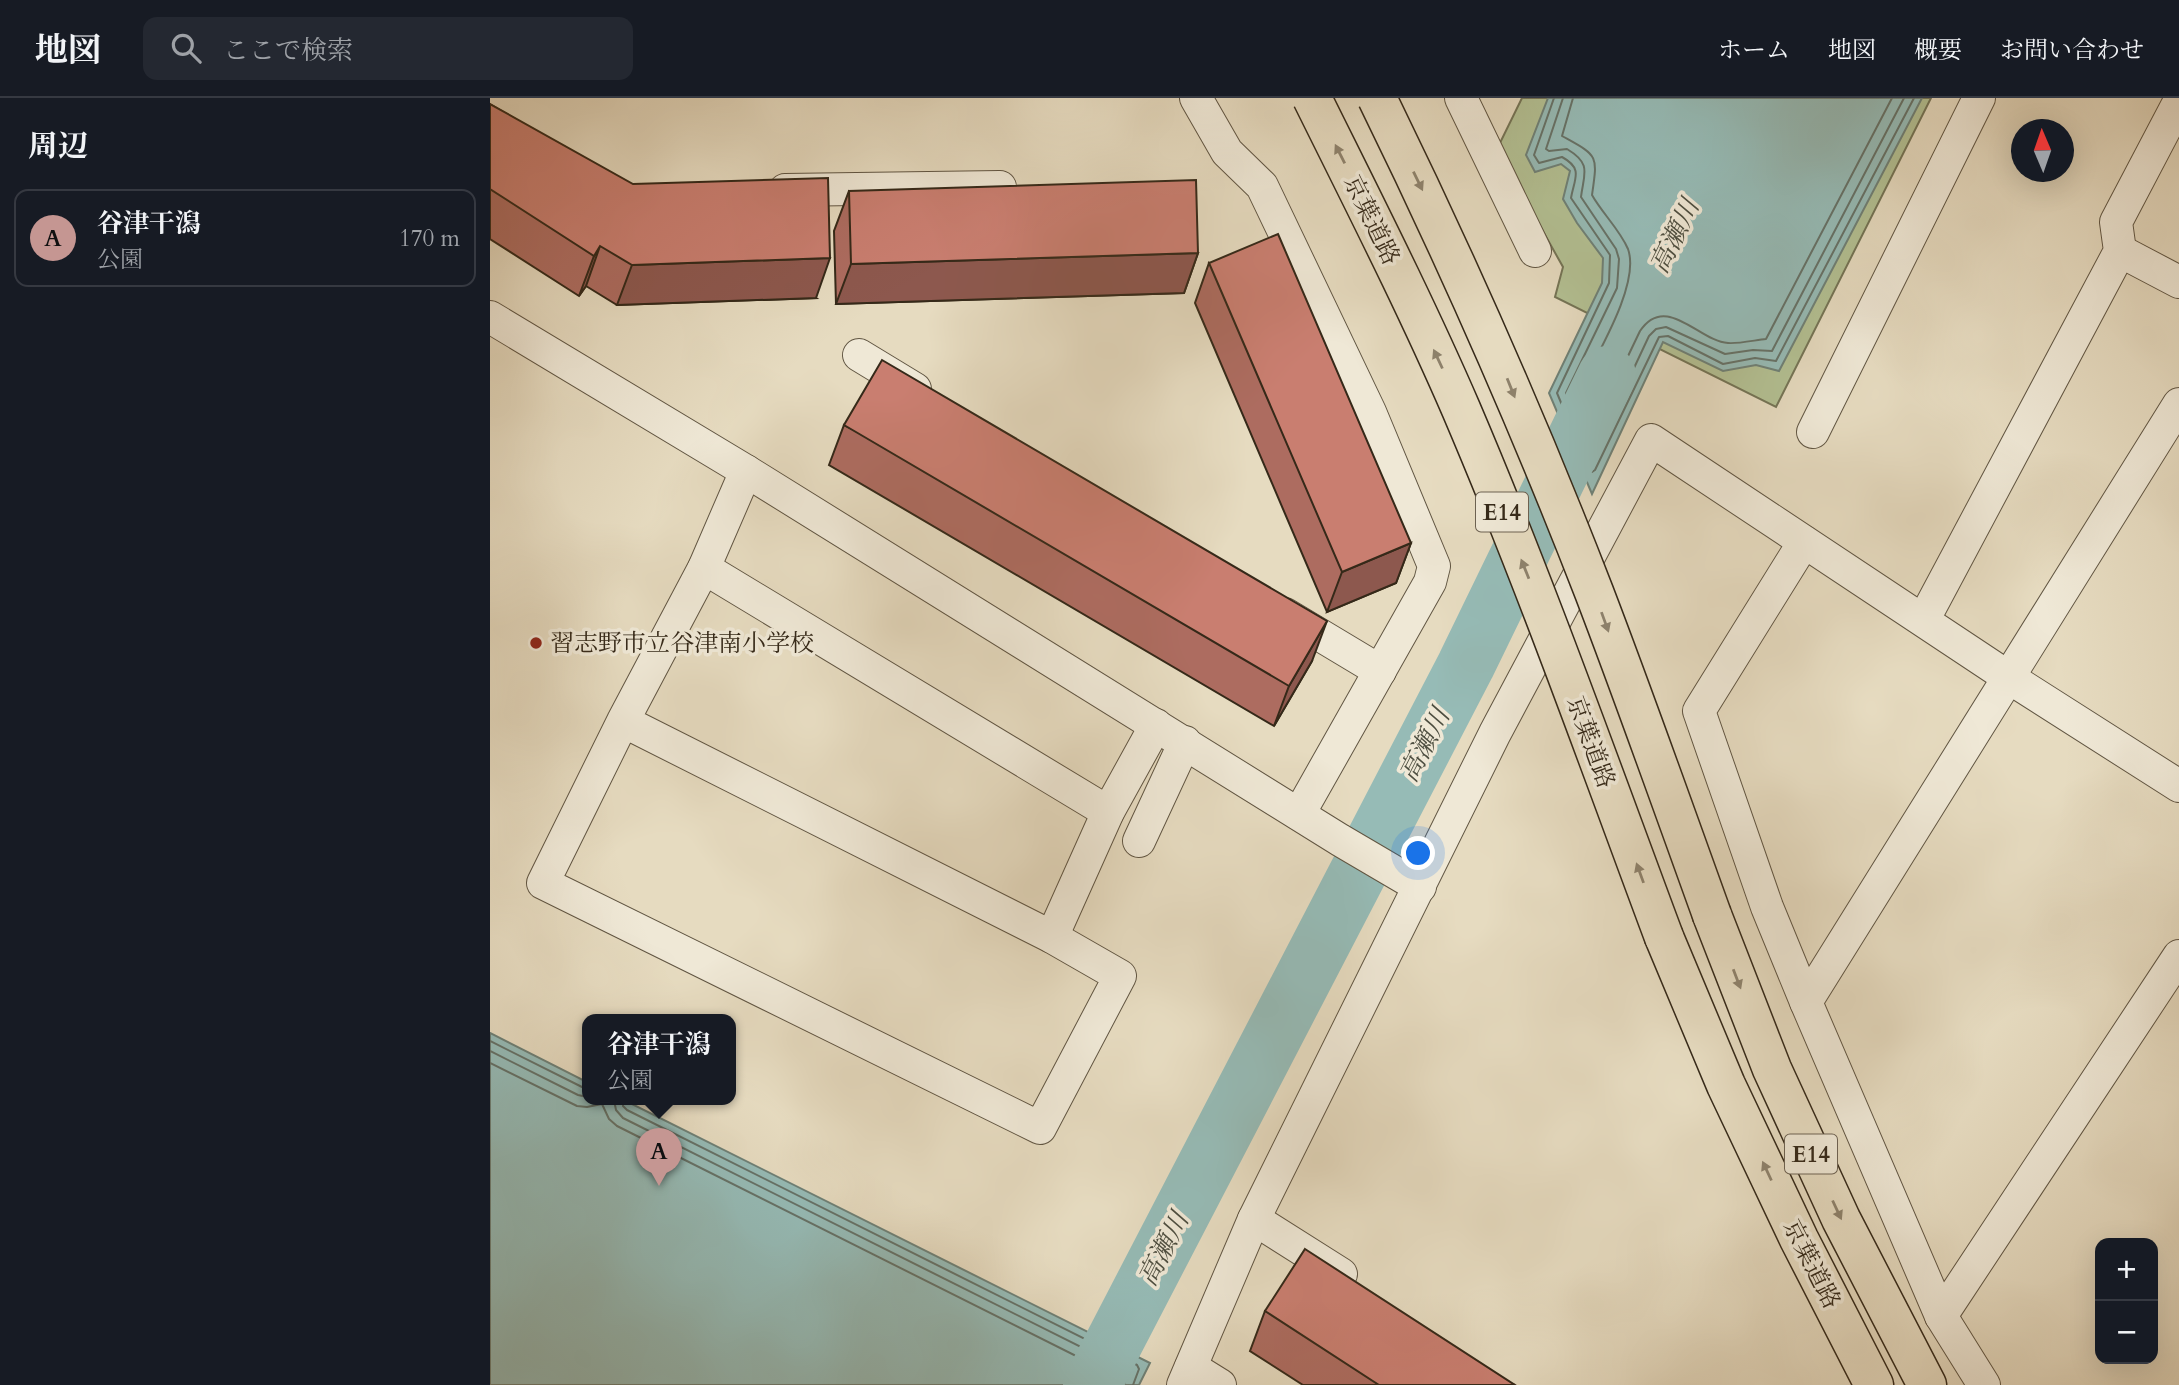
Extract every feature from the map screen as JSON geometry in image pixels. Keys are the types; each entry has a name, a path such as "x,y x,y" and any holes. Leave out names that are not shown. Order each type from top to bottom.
{"highway":[{"name":"京葉道路","path":"1312,98 1384,242 1460,408 1543,612 1664,937 1726,1084 1799,1239 1874,1385"},
{"name":"京葉道路","path":"1377,98 1437,220 1508,382 1594,592 1712,915 1772,1069 1841,1219 1927,1385"}],"street":[{"path":"1196,98 1227,152 1262,186 1370,412 1434,566 1430,582 1299,814"},
{"path":"1461,98 1535,251"},
{"path":"1813,432 1979,98"},
{"path":"1924,619 2120,251 2116,222 2179,102"},
{"path":"755,191 1035,186"},
{"path":"2120,251 2179,282"},
{"path":"490,317 746,471 1412,882"},
{"path":"859,355 942,405"},
{"path":"1806,1002 2179,404"},
{"path":"1220,1385 1187,1376 1254,1219 1412,882 1495,733 1651,440 2008,677 2179,786"},
{"path":"623,721 1052,937 1120,976 1040,1128 543,883 623,721 704,568 746,471"},
{"path":"1804,542 1699,711 1767,907 1806,1002 1941,1316 1984,1385"},
{"path":"704,568 1108,812"},
{"path":"1261,599 1380,671"},
{"path":"1052,937 1108,812 1156,726"},
{"path":"1139,841 1185,742"},
{"path":"1941,1316 2179,956"},
{"path":"1254,1219 1367,1291"}],"green space":[{"path":"1522,98 1931,98 1776,407 1555,297 1563,267 1497,149"}],"water":[{"path":"1548,98 1922,98 1779,371 1756,365 1723,371 1663,342 1592,494 1549,393 1602,283 1603,258 1563,199 1570,171 1561,164 1535,172 1526,155"},
{"path":"490,1033 582,1079 582,1105 634,1105 1150,1363 1139,1385 490,1385"}],"building":[{"path":"490,104 633,184 828,178 830,258 632,265 600,246 594,256 490,189"},
{"path":"1196,180 1198,253 851,264 849,191"},
{"path":"1278,234 1411,543 1342,572 1209,263"},
{"path":"882,360 1327,621 1289,686 844,425"},
{"path":"1305,1249 1515,1385 1379,1385 1265,1311"}],"waterway":[{"name":"高瀬川","path":"1092,1385 1466,665 1607,375"}],"place":[{"name":"習志野市立谷津南小学校","path":"536,643"},
{"name":"谷津干潟","path":"659,1186"}]}
